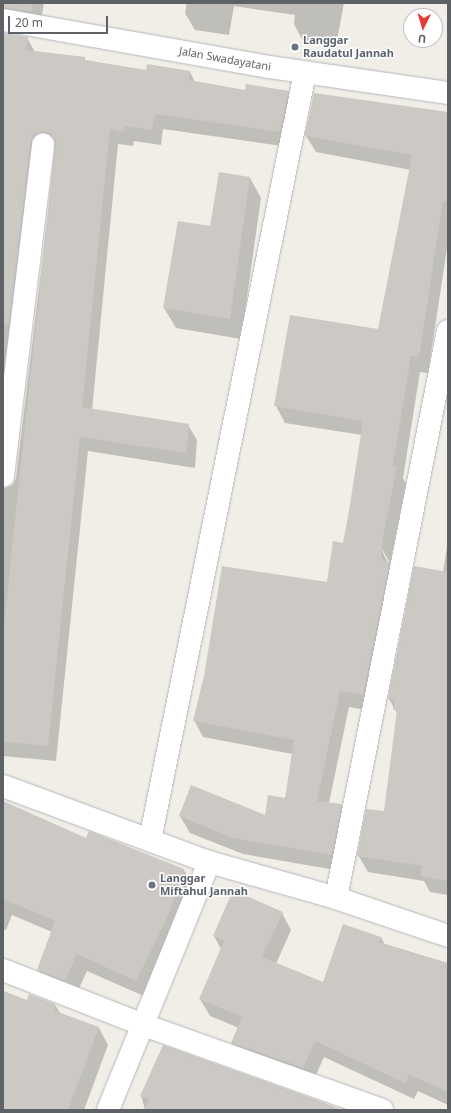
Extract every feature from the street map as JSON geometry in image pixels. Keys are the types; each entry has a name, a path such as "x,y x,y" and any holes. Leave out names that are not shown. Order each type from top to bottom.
{"street":[{"name":"Jalan Swadayatani","path":"3,20 305,73 448,93"},
{"path":"150,840 305,73"},
{"path":"3,476 43,144"},
{"path":"336,898 448,331"},
{"path":"3,786 209,862 336,898 448,936"},
{"path":"108,1110 141,1024 209,862"},
{"path":"3,970 141,1024 382,1110"}],"building":[{"path":"3,3 33,3 32,12 3,8"},
{"path":"3,33 28,37 25,50 85,57 85,60 146,70 147,64 190,71 189,80 245,90 246,84 289,91 280,132 155,114 152,130 125,126 124,132 110,129 82,407 189,424 186,453 80,437 48,746 3,742 3,633 55,145 51,134 44,132 33,136 31,142 9,325 3,324"},
{"path":"314,93 448,112 448,202 443,201 419,357 411,356 393,466 397,466 381,549 382,561 390,562 363,695 340,691 317,801 342,804 332,855 233,838 179,816 191,785 265,815 268,795 285,798 294,740 193,721 204,676 222,566 327,582 333,541 343,543 349,511 363,421 274,406 290,315 378,329 412,155 305,136"},
{"path":"219,172 250,177 230,319 163,308 178,221 210,226"},
{"path":"414,566 448,572 448,881 420,876 422,866 357,856 366,809 384,811 397,710 393,710 395,700 388,699"},
{"path":"3,801 86,838 89,831 184,869 167,918 136,981 77,954 65,981 37,970 55,921 3,899"},
{"path":"233,890 283,912 262,957 323,982 343,924 381,937 379,942 448,963 448,1092 409,1075 405,1083 315,1041 303,1068 231,1043 242,1017 199,999 224,941 213,936"},
{"path":"3,991 27,1000 29,994 55,1004 55,1011 99,1027 68,1110 3,1110"},
{"path":"163,1045 341,1110 144,1110 149,1099 140,1096"}],"place":[{"name":"Langgar Raudatul Jannah","path":"295,47"},
{"name":"Langgar Miftahul Jannah","path":"152,885"}]}
